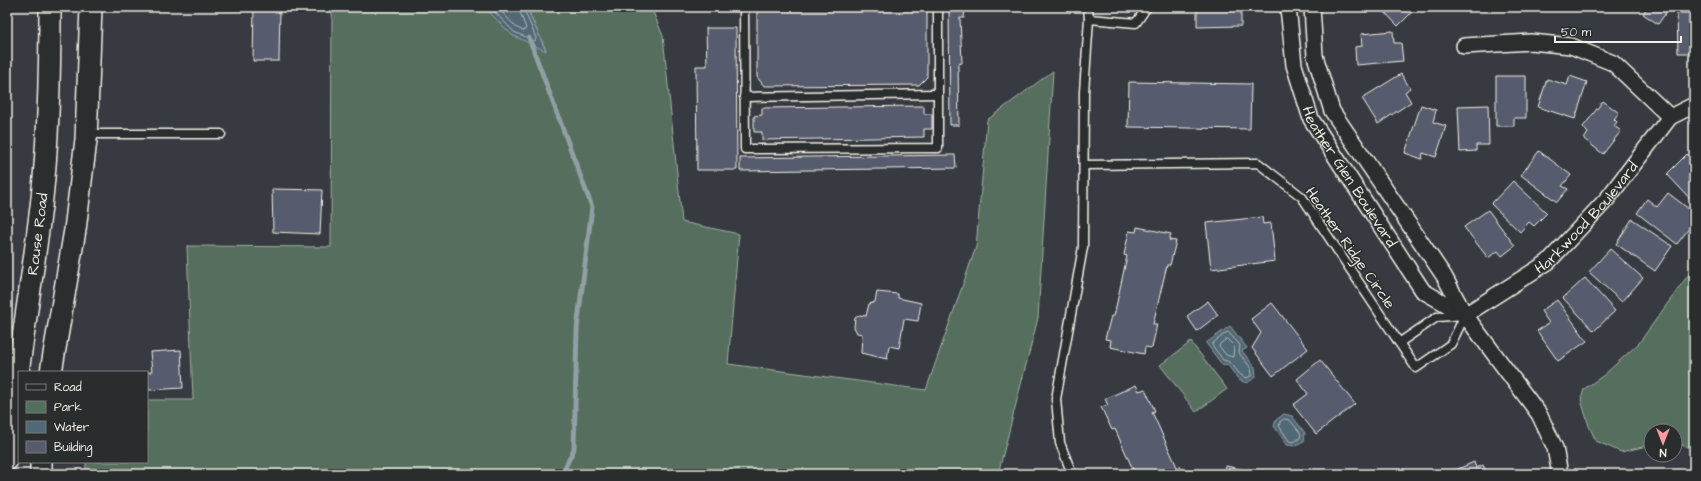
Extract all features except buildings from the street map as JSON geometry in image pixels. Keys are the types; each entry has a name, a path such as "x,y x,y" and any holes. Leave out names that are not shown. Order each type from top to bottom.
{"street":[{"name":"Rouse Road","path":"7,460 13,402 42,197 48,117 50,7"},
{"path":"51,371 75,230 86,134 91,7"},
{"name":"Heather Glen Boulevard","path":"1288,7 1294,65 1311,119 1423,291 1464,315"},
{"name":"Heather Glen Boulevard","path":"1312,7 1315,56 1332,111 1444,276 1464,315 1539,414 1554,448 1560,474"},
{"path":"1464,46 1531,42 1571,46 1613,62 1670,117"},
{"name":"Harkwood Boulevard","path":"1464,315 1548,262 1607,198 1670,117 1694,105"},
{"path":"41,463 41,474"}],"lane":[{"path":"744,7 745,149 938,148 938,7"},
{"path":"1072,474 1060,443 1056,399 1083,247 1084,92 1089,19 1088,7"},
{"path":"1089,19 1136,23 1147,7"},
{"path":"744,97 938,94"},
{"path":"86,134 221,134"},
{"name":"Heather Ridge Circle","path":"1084,165 1258,163 1302,197 1416,368 1451,344 1464,315"},
{"path":"1399,343 1437,317 1464,315"}],"green space":[{"path":"342,7 457,7 486,9 512,35 546,50 530,15 535,7 651,7 663,36 682,222 739,234 728,364 926,390 976,247 987,120 1053,71 1038,318 998,474 86,474 86,463 148,463 148,400 193,400 187,246 331,247 332,13"},
{"path":"1694,267 1694,449 1683,446 1683,423 1643,423 1643,447 1621,452 1596,441 1589,426 1581,400 1584,389 1604,375 1639,343"},
{"path":"1191,342 1227,389 1196,412 1160,365"}],"water":[{"path":"457,7 526,7 546,51 512,35 486,9"},
{"path":"1230,326 1247,348 1242,351 1255,367 1256,377 1247,383 1239,380 1227,364 1223,366 1206,343"},
{"path":"1284,414 1292,416 1305,433 1304,441 1295,446 1287,445 1274,426 1276,420"}],"waterway":[{"path":"529,38 592,207 577,329 574,449 562,474"}]}
